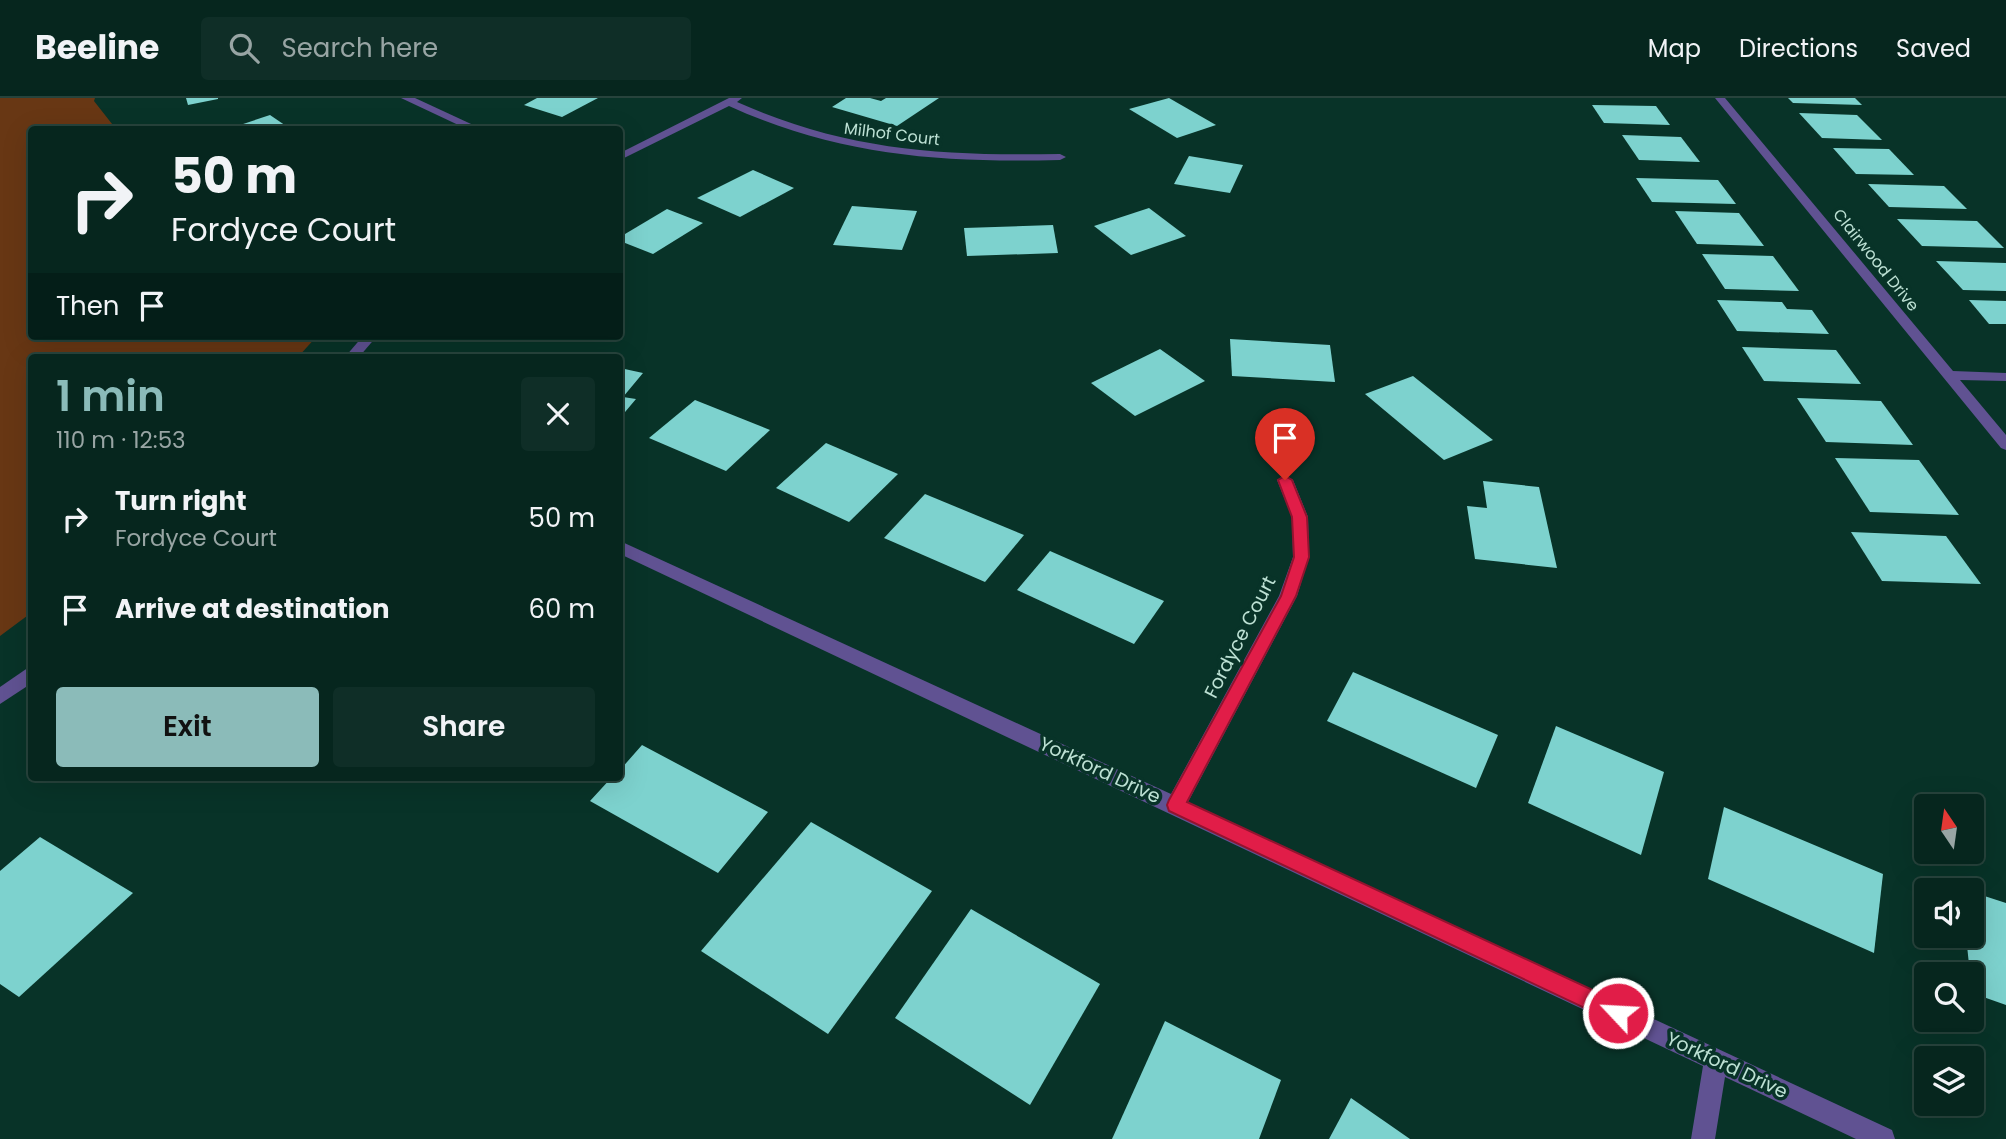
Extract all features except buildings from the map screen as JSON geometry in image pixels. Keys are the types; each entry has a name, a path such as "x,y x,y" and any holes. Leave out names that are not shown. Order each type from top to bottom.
{"street":[{"path":"406,98 470,126"},
{"name":"Clairwood Drive","path":"1720,98 2006,445"},
{"path":"623,156 733,100"},
{"name":"Milhof Court","path":"733,100 799,133 870,149 956,157 1060,157"},
{"path":"355,354 367,340"},
{"path":"1948,375 2006,377"},
{"name":"Fordyce Court","path":"1176,805 1288,596 1301,557 1300,517 1285,480"},
{"name":"Yorkford Drive","path":"623,548 1176,805 1883,1139"},
{"path":"0,697 28,675"},
{"path":"1703,1139 1716,1059"}],"shaded area":[{"path":"0,98 95,98 94,101 114,126 28,126 28,340 313,340 301,354 28,354 28,615 0,636"}],"route":[{"path":"1285,480 1300,517 1301,557 1288,596 1176,805 1618,1013"}]}
